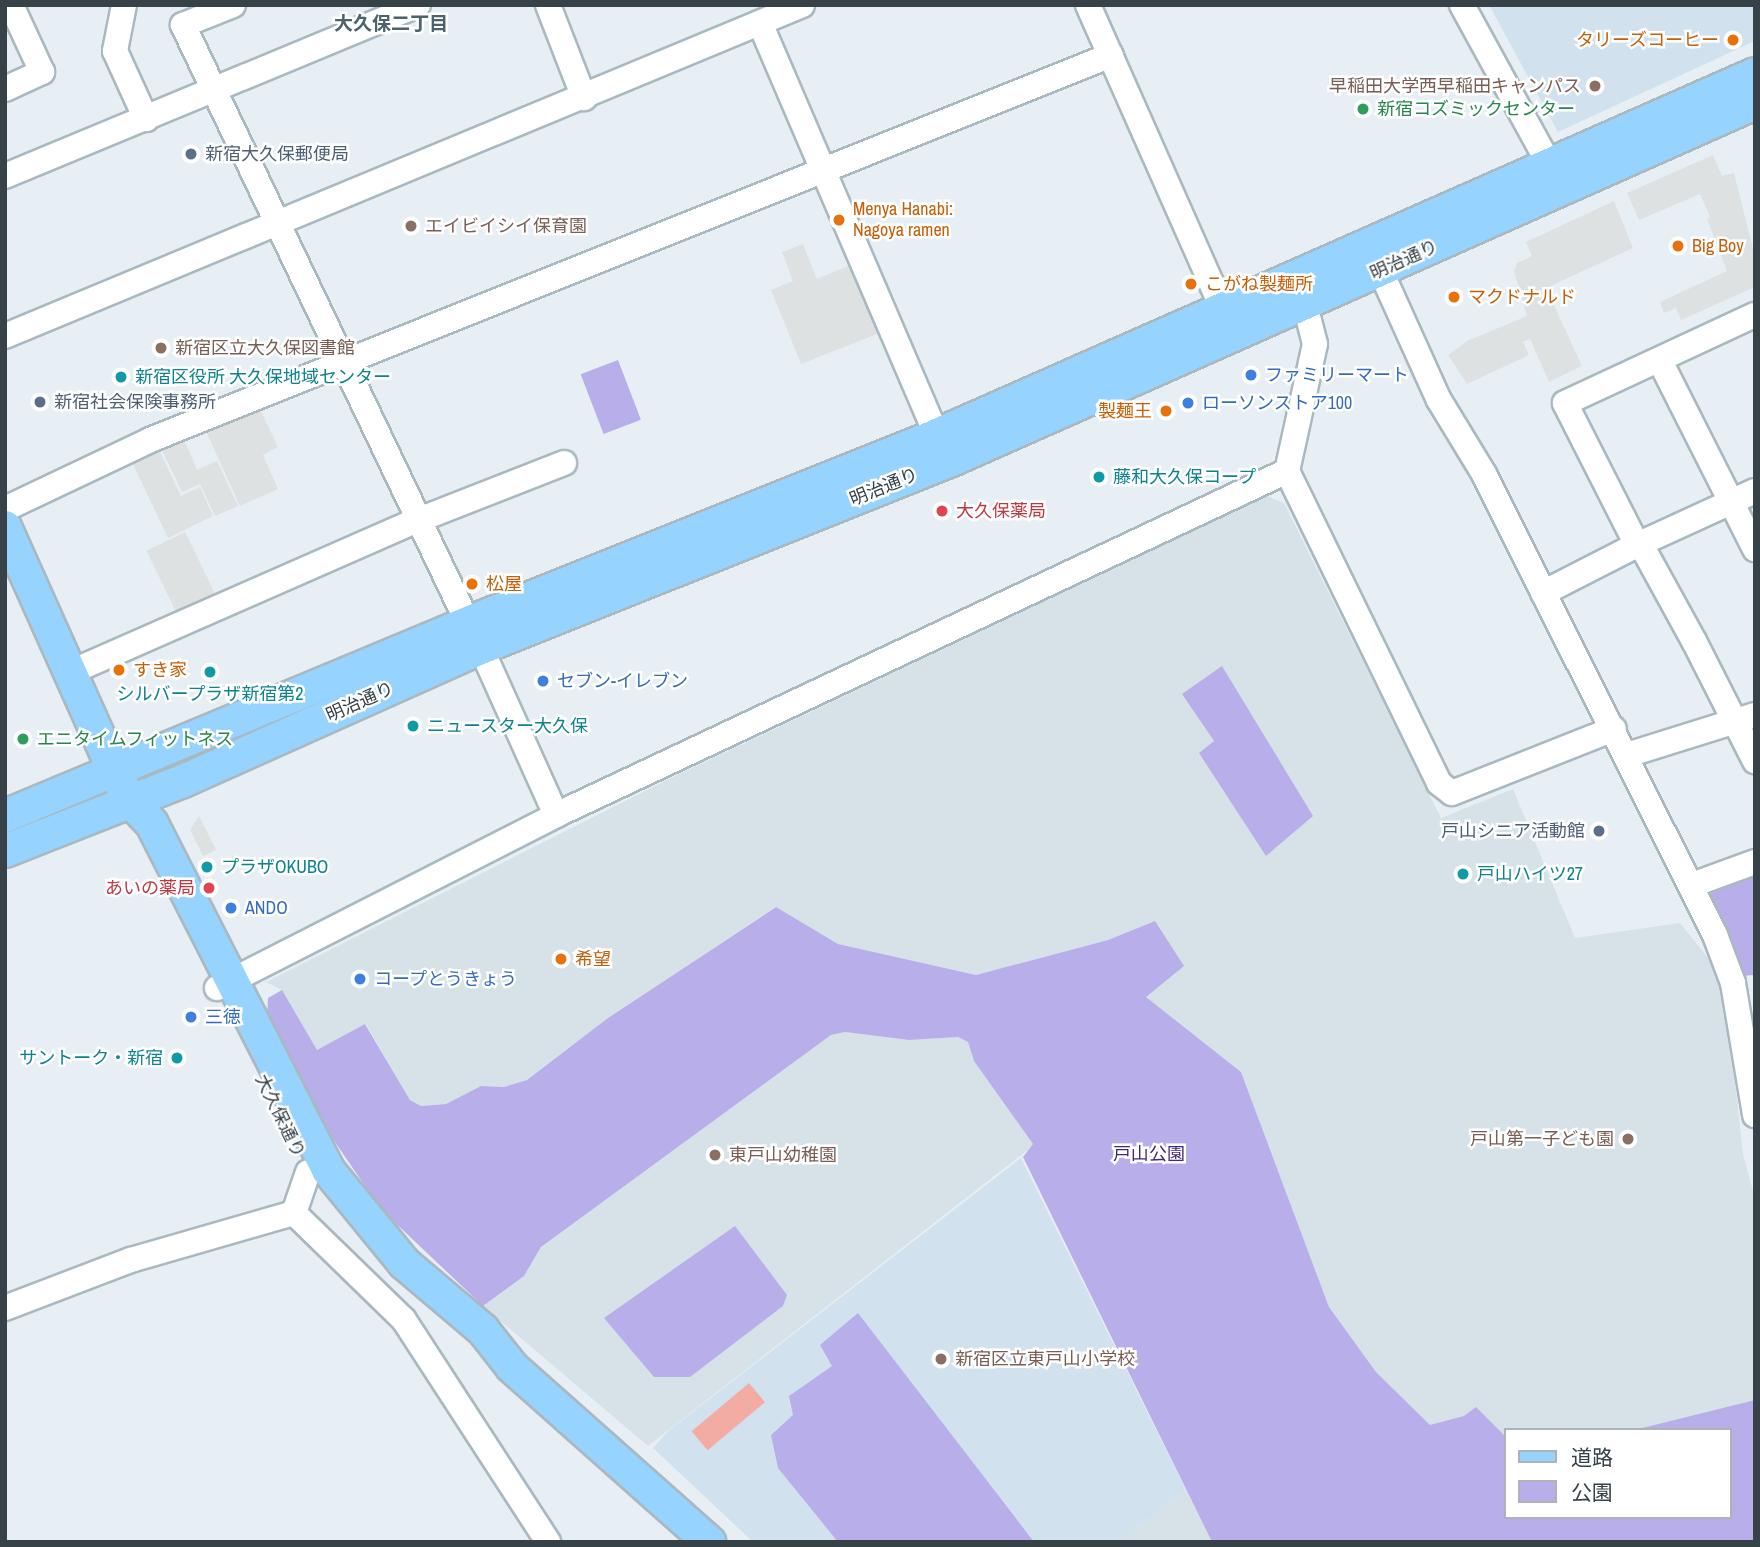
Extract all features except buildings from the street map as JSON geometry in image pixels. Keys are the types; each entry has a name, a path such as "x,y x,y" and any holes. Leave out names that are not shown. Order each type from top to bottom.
{"main road":[{"name":"明治通り","path":"5,851 131,802 474,636 937,435 1229,324 1306,305 1375,259 1550,166 1755,74"},
{"name":"明治通り","path":"5,816 474,636 954,459 1229,324 1375,259 1755,103"},
{"name":"大久保通り","path":"5,527 115,774 131,802 136,829 303,1129 354,1206 404,1263 483,1330 512,1367 709,1542"},
{"name":"大久保通り","path":"224,984 308,1172 338,1216 397,1282 480,1353 512,1367"}],"street":[{"path":"5,89 42,72 11,5"},
{"path":"124,5 115,51 146,119"},
{"path":"233,5 183,25 416,521 474,636 556,815"},
{"path":"5,176 418,5"},
{"path":"548,5 584,98"},
{"path":"5,336 275,222 584,98 802,5"},
{"path":"1088,5 1229,324"},
{"path":"1462,5 1550,166"},
{"path":"760,23 827,172 937,435"},
{"path":"5,509 150,440 341,362 827,172 1111,55"},
{"path":"1375,259 1439,400 1484,474 1692,885 1733,983 1755,1115"},
{"path":"1306,305 1315,344 1287,471 1439,783 1452,793 1614,729"},
{"path":"1755,315 1565,403 1637,545 1645,552 1746,718 1755,761"},
{"path":"1660,361 1755,549"},
{"path":"69,673 416,521 564,463"},
{"path":"224,984 556,815 1287,471"},
{"path":"1543,593 1637,545 1755,491"},
{"path":"1627,755 1746,718"},
{"path":"1692,885 1755,862"},
{"path":"294,1213 308,1172"},
{"path":"5,1308 131,1260 294,1213"},
{"path":"294,1213 404,1320 548,1542"}],"shaded area":[{"name":"早稲田大学西早稲田キャンパス","path":"1489,5 1755,5 1755,41 1558,132"},
{"path":"1713,155 1722,176 1734,173 1755,257 1755,287 1681,320 1676,308 1664,313 1660,302 1727,271 1707,219 1710,217 1700,194 1639,220 1627,193"},
{"path":"1614,201 1633,248 1546,288 1582,366 1549,382 1530,339 1523,342 1529,355 1467,384 1448,355 1467,341 1527,316 1514,271 1517,263 1532,256 1526,242"},
{"path":"803,244 817,279 858,262 885,331 801,364 771,290 793,281 782,252"},
{"path":"258,405 278,447 263,455 278,489 240,506 204,427"},
{"path":"183,437 197,470 217,461 238,506 215,516 200,484 182,492 160,446"},
{"path":"159,450 181,496 200,487 213,516 168,538 132,462"},
{"path":"1267,496 1284,503 1441,818 1513,789 1575,938 1680,923 1715,967 1731,1043 1743,1154 1755,1199 1755,1400 1642,1428 1504,1428 1504,1437 1440,1435 1376,1372 1329,1307 1241,1072 1146,997 1155,921 1108,940 976,975 838,944 775,907 608,1018 527,1080 504,1087 481,1086 446,1104 421,1106 410,1100 366,1024 317,1051 282,990 266,982 671,778"},
{"path":"185,532 218,600 180,619 146,551"},
{"path":"199,816 216,850 203,856 190,830"},
{"path":"844,1032 909,1040 958,1037 968,1042 974,1061 1034,1145 648,1446 483,1306 524,1276 541,1247 831,1035"},
{"name":"新宿区立東戸山小学校","path":"1021,1158 1186,1490 1118,1542 753,1542 653,1448 668,1431"},
{"path":"749,1383 765,1402 708,1450 692,1431"},
{"path":"1186,1490 1212,1542 1118,1542"}],"green space":[{"path":"618,360 641,420 604,434 581,374"},
{"path":"1222,666 1313,816 1266,856 1199,753 1214,741 1182,694"},
{"path":"1755,875 1755,975 1740,976 1710,894"},
{"name":"戸山公園","path":"776,907 838,944 976,975 1108,940 1155,921 1184,966 1146,997 1241,1072 1329,1307 1376,1372 1430,1425 1464,1416 1476,1407 1504,1435 1504,1519 1732,1519 1732,1428 1642,1428 1755,1400 1755,1542 1212,1542 1023,1157 1033,1144 974,1061 968,1042 958,1037 909,1040 845,1032 831,1035 541,1247 524,1276 483,1306 389,1217 367,1189 324,1126 267,1018 268,998 282,990 317,1050 365,1024 410,1100 421,1106 446,1104 481,1086 504,1087 527,1080 608,1018"},
{"path":"735,1226 787,1295 783,1306 690,1377 654,1377 604,1318"},
{"path":"858,1313 1034,1542 838,1542 778,1468 771,1435 793,1415 789,1396 832,1366 820,1345"}],"place":[{"name":"タリーズコーヒー","path":"1733,40"},
{"name":"早稲田大学西早稲田キャンパス","path":"1595,86"},
{"name":"新宿コズミックセンター","path":"1363,109"},
{"name":"新宿大久保郵便局","path":"191,154"},
{"name":"Menya Hanabi: Nagoya ramen","path":"839,220"},
{"name":"エイビイシイ保育園","path":"411,226"},
{"name":"Big Boy","path":"1678,246"},
{"name":"こがね製麺所","path":"1191,284"},
{"name":"マクドナルド","path":"1454,297"},
{"name":"新宿区立大久保図書館","path":"161,348"},
{"name":"ファミリーマート","path":"1251,375"},
{"name":"新宿区役所 大久保地域センター","path":"121,377"},
{"name":"新宿社会保険事務所","path":"40,402"},
{"name":"ローソンストア100","path":"1188,403"},
{"name":"製麺王","path":"1166,411"},
{"name":"藤和大久保コープ","path":"1099,477"},
{"name":"大久保薬局","path":"942,511"},
{"name":"松屋","path":"472,584"},
{"name":"すき家","path":"119,670"},
{"name":"シルバープラザ新宿第2","path":"210,672"},
{"name":"セブン-イレブン","path":"543,681"},
{"name":"ニュースター大久保","path":"413,726"},
{"name":"エニタイムフィットネス","path":"23,739"},
{"name":"戸山シニア活動館","path":"1599,831"},
{"name":"プラザOKUBO","path":"207,867"},
{"name":"戸山ハイツ27","path":"1463,874"},
{"name":"あいの薬局","path":"209,888"},
{"name":"ANDO","path":"231,908"},
{"name":"希望","path":"561,959"},
{"name":"コープとうきょう","path":"360,979"},
{"name":"三徳","path":"191,1017"},
{"name":"サントーク・新宿","path":"177,1058"},
{"name":"戸山第一子ども園","path":"1628,1139"},
{"name":"東戸山幼稚園","path":"715,1155"},
{"name":"新宿区立東戸山小学校","path":"941,1359"}],"district":[{"name":"大久保二丁目","path":"391,24"}]}
